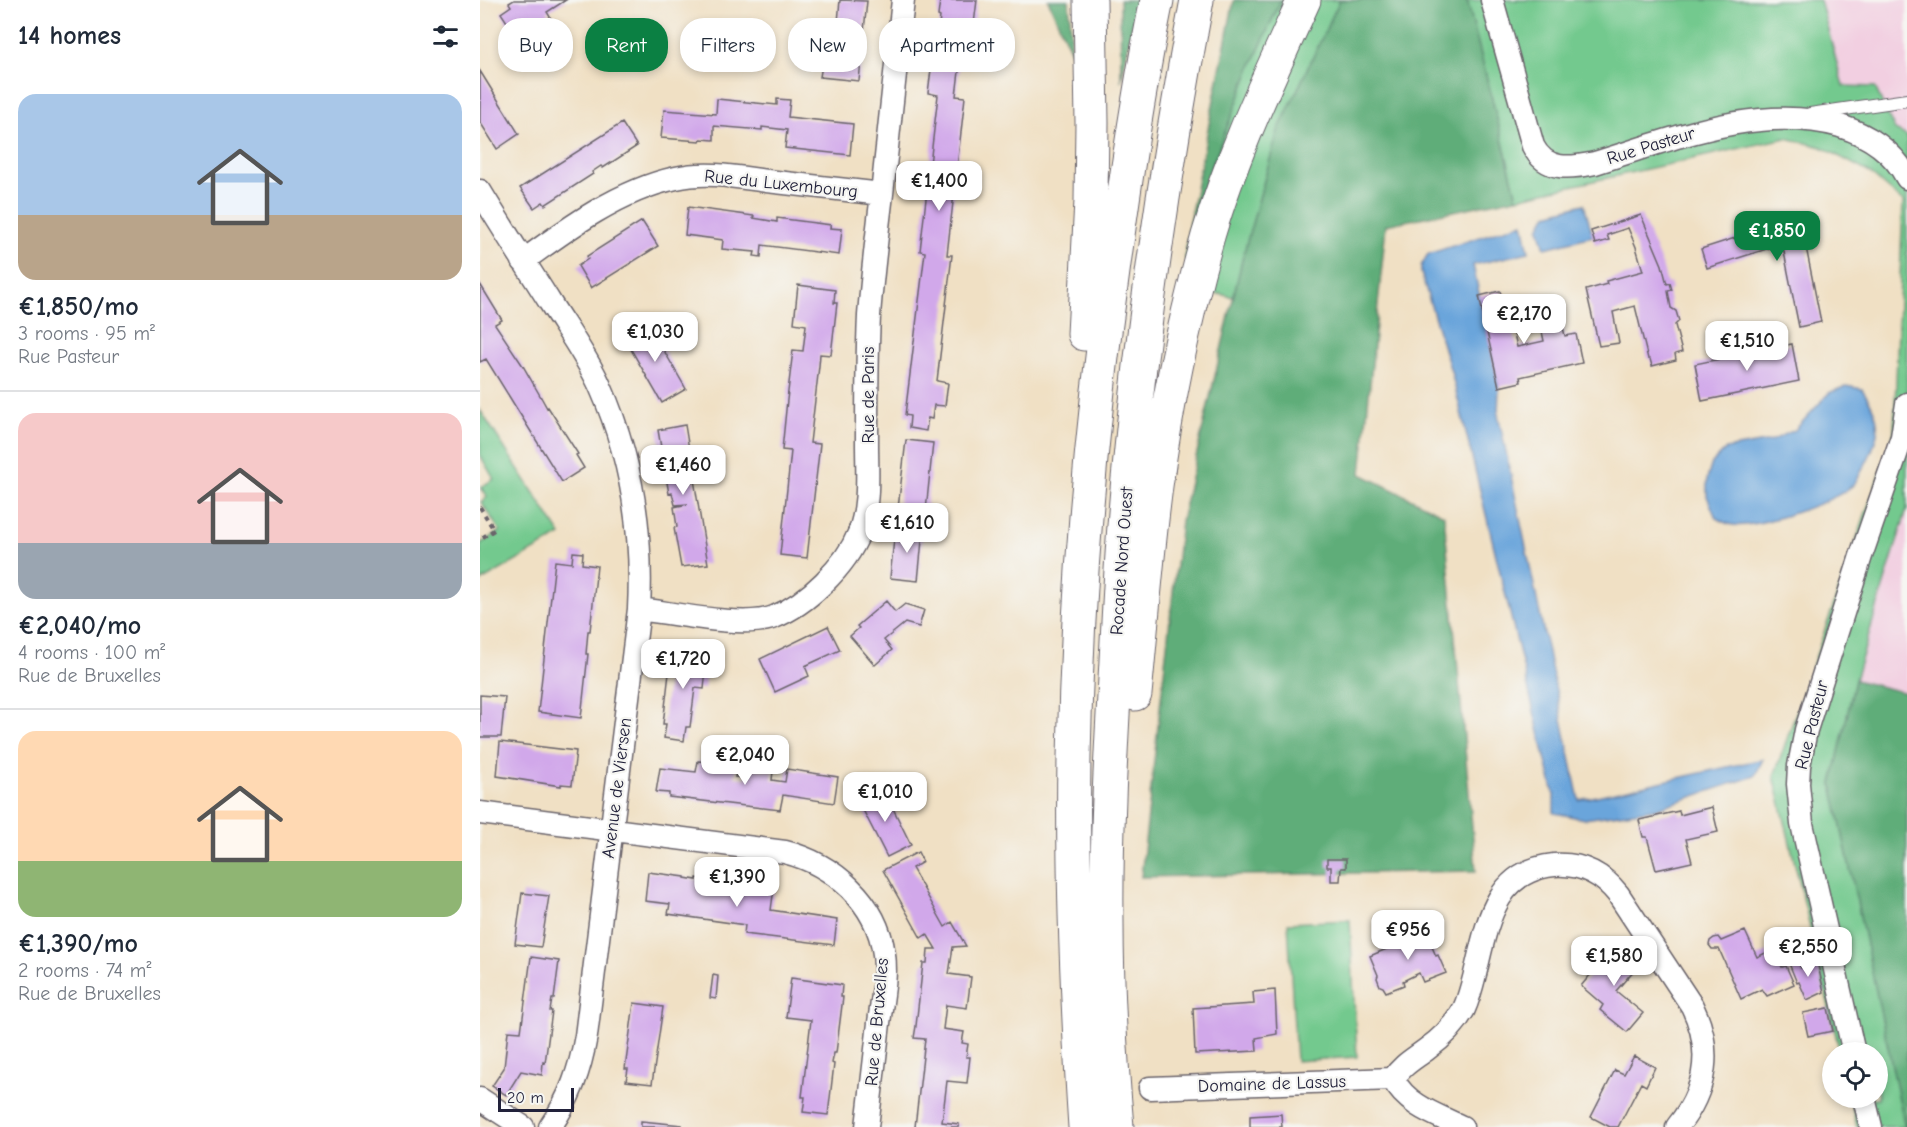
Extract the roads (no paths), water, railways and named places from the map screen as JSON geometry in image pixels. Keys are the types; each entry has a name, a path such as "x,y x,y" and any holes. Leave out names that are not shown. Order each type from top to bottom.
{"highway":[{"path":"1090,0 1091,201 1084,362 1090,465"},
{"path":"1085,1127 1076,961 1074,768 1083,551 1106,316 1120,213 1157,0"},
{"name":"Rocade Nord Ouest","path":"1117,1127 1108,992 1107,922 1111,752 1128,480 1138,376 1157,234 1173,128 1197,0"},
{"path":"1107,922 1134,702 1156,487 1181,346 1209,235 1232,170 1304,0"}],"street":[{"name":"Rue de Paris","path":"639,609 736,621 764,621 800,603 833,573 853,546 864,518 868,488 869,326 903,0"},
{"name":"Rue Pasteur","path":"1492,0 1533,146 1538,155 1555,165 1581,166 1717,127 1778,119 1808,119 1861,134 1883,148 1901,167 1907,178"},
{"name":"Rue du Luxembourg","path":"523,261 612,202 643,188 677,177 730,176 882,194"},
{"name":"Avenue de Viersen","path":"480,191 591,368 615,426 624,457 634,502 640,551 639,609 583,1053 573,1089 550,1127"},
{"name":"Rue Pasteur","path":"1852,1042 1802,824 1799,804 1800,766 1806,730 1902,438 1907,404"},
{"name":"Rue de Bruxelles","path":"480,813 792,853 815,862 831,872 856,894 868,910 881,940 884,954 883,988 867,1127"},
{"path":"1462,1127 1414,1103 1406,1097 1393,1079 1402,1067 1438,1041 1454,1024 1464,1008 1486,929 1504,890 1527,872 1541,867 1572,865 1598,875 1618,894 1692,1006 1700,1022 1704,1040 1704,1072 1692,1104 1677,1127"},
{"name":"Domaine de Lassus","path":"1150,1088 1393,1079"},
{"path":"480,1099 523,1127"},
{"path":"1866,1108 1871,1127"}],"lane":[{"path":"1778,119 1907,100"}],"water":[{"path":"1584,204 1593,236 1545,248 1539,228 1547,214"},
{"path":"1523,223 1529,252 1473,265 1499,387 1498,414 1579,800 1763,759 1755,776 1655,809 1584,819 1554,813 1554,794 1452,375 1421,273 1421,266 1428,254"},
{"path":"1846,386 1862,389 1873,409 1877,426 1877,435 1871,454 1853,485 1831,499 1814,506 1759,523 1733,525 1716,518 1707,496 1707,479 1712,463 1726,449 1771,441 1795,430 1829,393"}]}
